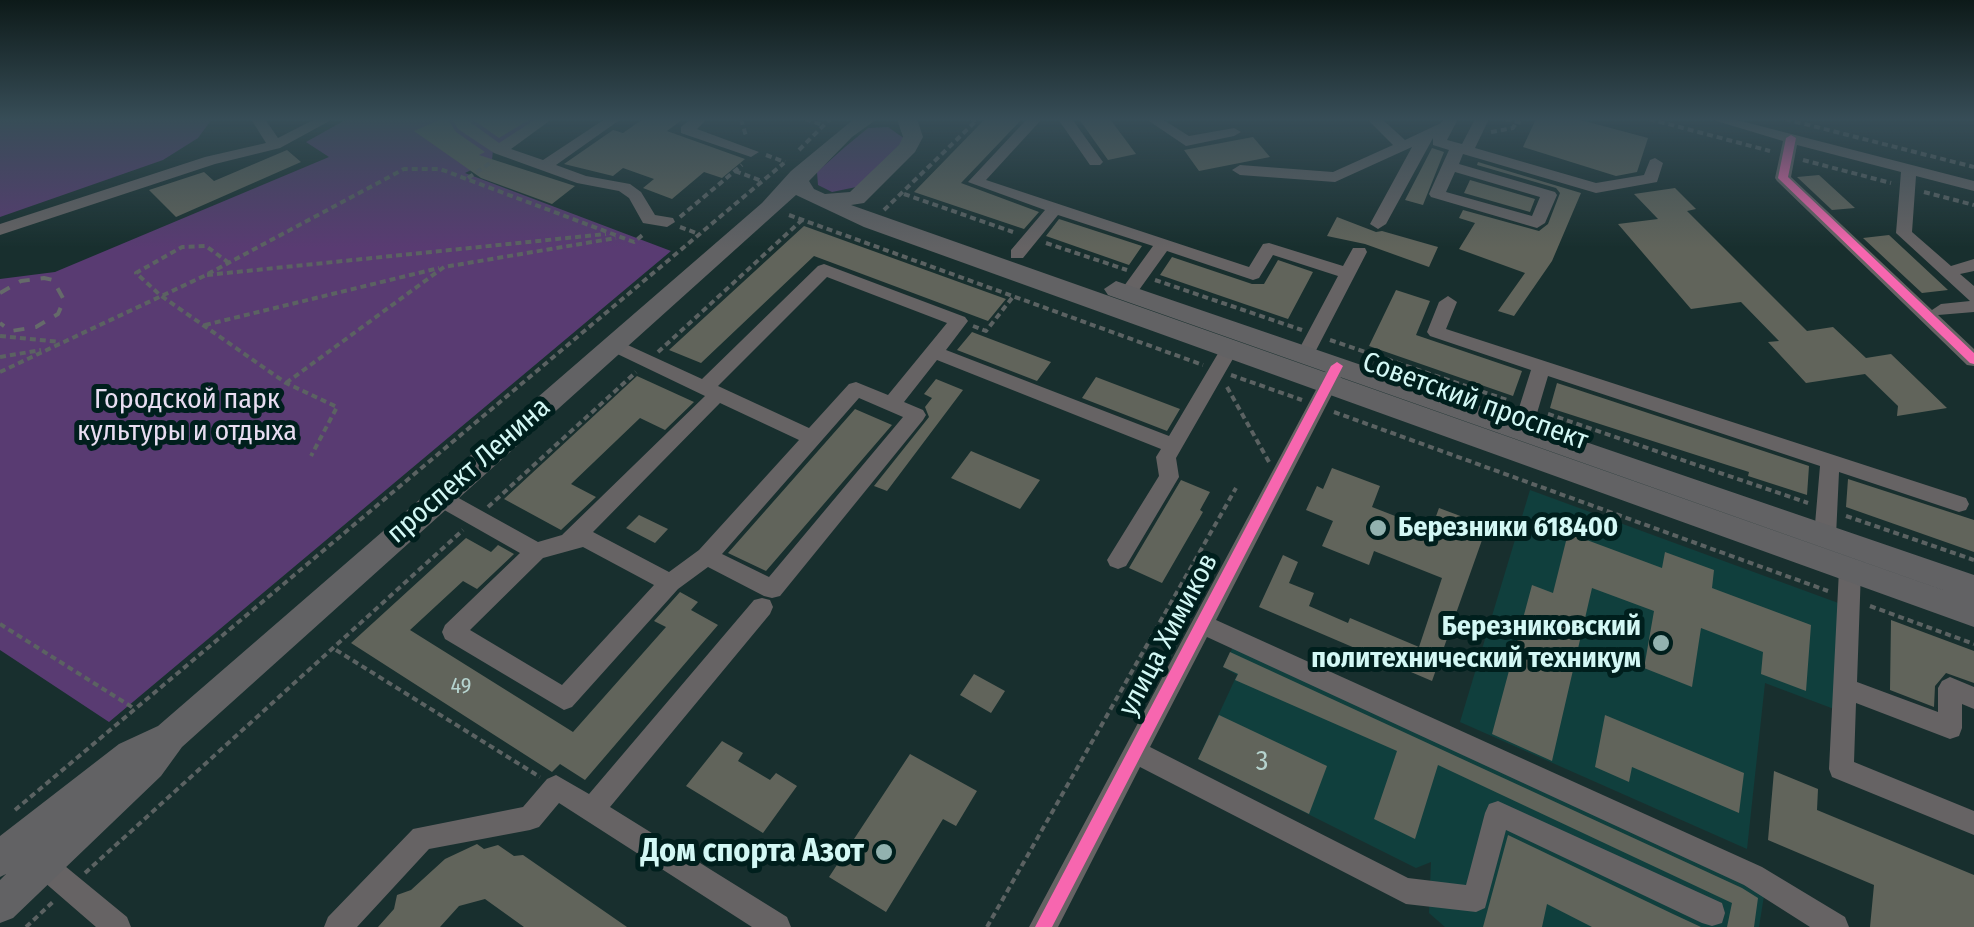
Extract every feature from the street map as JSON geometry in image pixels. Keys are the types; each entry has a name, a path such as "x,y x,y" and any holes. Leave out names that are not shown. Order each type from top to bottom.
{"main road":[{"name":"проспект Ленина","path":"0,905 57,876 170,736 612,346 802,162"},
{"path":"766,195 810,211 856,198 893,162"},
{"path":"792,169 810,211"},
{"name":"Советский проспект","path":"856,198 1024,246 1310,345 1333,376 1974,614"},
{"name":"Советский проспект","path":"810,211 1224,360 1333,376 1525,419 1826,523 1974,588"},
{"name":"проспект Ленина","path":"0,859 131,755 170,736"}],"street":[{"path":"0,230 203,162"},
{"path":"534,162 583,180 624,186 635,195 649,219 667,222"},
{"path":"545,166 550,162"},
{"path":"994,162 976,182 1254,274 1269,248 1348,273"},
{"path":"1240,170 1335,177 1367,162"},
{"path":"1378,224 1412,162"},
{"path":"1450,166 1549,196 1537,223 1437,194 1450,166 1452,162"},
{"path":"1510,162 1596,188 1651,180 1656,163"},
{"path":"1786,162 1783,178 1974,360"},
{"path":"1848,162 1908,178 1974,186"},
{"path":"1908,178 1904,233 1974,296"},
{"path":"1024,246 1054,208"},
{"path":"1135,284 1163,244"},
{"path":"1310,345 1359,252"},
{"path":"1947,272 1974,266"},
{"path":"568,542 824,270 959,321 891,404"},
{"path":"1448,302 1436,332 1959,504"},
{"path":"1941,310 1974,306"},
{"path":"612,346 812,438"},
{"path":"934,352 1173,446"},
{"path":"1118,560 1170,477 1166,457 1224,360"},
{"path":"1525,419 1542,367"},
{"name":"улица Химиков","path":"1043,927 1333,376"},
{"path":"670,583 585,538 536,551 454,632 564,699 670,583 707,556 856,389 916,415 772,589 707,556"},
{"path":"1826,523 1830,462"},
{"path":"439,497 536,551"},
{"path":"1850,570 1841,769 1974,823"},
{"path":"592,810 762,607"},
{"path":"1203,624 1754,876 1835,927"},
{"path":"1844,688 1950,728 1950,688 1974,698"},
{"path":"1136,752 1406,890 1476,899 1498,813 1712,913"},
{"path":"338,927 422,838 530,818 556,788 777,927"},
{"path":"57,876 116,927"}],"path":[{"path":"466,180 488,162"},
{"path":"0,372 204,276 404,169 424,166 634,242 680,216 746,162"},
{"path":"934,162 904,194 1024,246 1826,523 1974,560"},
{"path":"1848,162 1908,178 1974,206"},
{"path":"15,810 766,195 792,169"},
{"path":"735,171 766,195"},
{"path":"26,927 57,876 334,648 810,211"},
{"path":"204,276 610,234"},
{"path":"204,326 444,267 620,237"},
{"path":"229,262 206,246 182,247 136,273 160,295 286,383 337,407 312,456"},
{"path":"286,383 444,267"},
{"path":"986,331 1013,296"},
{"path":"0,336 60,342"},
{"path":"0,357 45,349"},
{"path":"1224,360 1279,480"},
{"path":"987,927 1236,488"},
{"path":"1878,609 1974,644"},
{"path":"0,624 135,710"},
{"path":"334,648 556,788"}],"shaded area":[{"name":"Березниковский политехнический техникум","path":"1530,490 1841,604 1834,709 1765,683 1747,849 1460,722"},
{"path":"1239,635 1767,877 1759,927 1445,927 1429,913 1431,862 1416,868 1198,759 1237,675 1223,667"}],"green space":[{"path":"0,162 157,162 0,217"},
{"name":"Городской парк культуры и отдыха","path":"316,162 487,162 465,173 671,251 109,722 0,650 0,279 55,272"},
{"path":"828,162 883,162 861,186 832,192 818,185 817,172"}],"building":[{"path":"258,162 300,162 176,217 149,190 204,172 214,181"},
{"path":"459,162 501,162 575,186 552,204 481,178"},
{"path":"741,162 722,178 704,172 672,199 643,188 654,179 623,168 613,176 564,164"},
{"path":"943,162 981,162 961,183 1039,212 1024,229 914,192"},
{"path":"1193,162 1243,162 1199,171"},
{"path":"1425,162 1440,162 1423,205 1405,200"},
{"path":"1479,162 1581,193 1552,261 1514,316 1498,311 1525,273 1459,249 1475,223 1459,218 1463,210 1539,231 1548,224 1560,193 1556,188 1477,165"},
{"path":"1572,162 1640,162 1637,172 1616,176"},
{"path":"1819,175 1855,208 1832,210 1797,177"},
{"path":"1470,180 1535,199 1530,212 1464,193"},
{"path":"1675,188 1696,209 1687,211 1807,331 1833,327 1866,358 1891,354 1947,408 1897,416 1898,406 1865,374 1806,383 1768,342 1779,341 1741,302 1691,309 1618,224 1658,219 1634,194"},
{"path":"1337,217 1376,232 1438,247 1429,267 1365,244 1327,236"},
{"path":"1059,219 1142,246 1129,265 1046,236"},
{"path":"804,226 1006,299 988,321 814,256 701,363 669,350"},
{"path":"1889,235 1948,290 1922,293 1863,238"},
{"path":"1172,257 1252,284 1264,284 1278,260 1313,272 1288,319 1160,275"},
{"path":"1396,290 1430,301 1416,335 1522,371 1513,396 1369,346"},
{"path":"972,332 1051,362 1037,381 957,350"},
{"path":"637,376 694,402 665,430 640,418 571,484 596,497 561,530 504,499"},
{"path":"1096,377 1180,409 1167,431 1082,398"},
{"path":"936,379 963,390 887,491 874,486 929,417 925,407 932,398 924,394"},
{"path":"1557,383 1809,466 1807,495 1748,476 1749,472 1550,408"},
{"path":"855,409 892,425 766,571 728,553"},
{"path":"971,451 1040,480 1020,509 951,478"},
{"path":"1332,468 1380,486 1372,507 1431,530 1439,508 1487,526 1432,681 1259,607 1283,555 1298,562 1289,583 1314,593 1309,606 1348,623 1350,618 1419,647 1442,578 1374,551 1369,565 1322,546 1333,521 1306,510 1317,486 1323,489"},
{"path":"1848,479 1974,520 1974,552 1846,507"},
{"path":"1181,480 1210,492 1200,510 1203,512 1162,583 1129,568"},
{"path":"639,515 668,529 655,543 626,528"},
{"name":"Березниковский политехнический техникум","path":"1568,533 1662,568 1665,552 1714,570 1712,588 1811,625 1806,691 1761,674 1763,652 1701,628 1692,687 1644,668 1654,611 1592,588 1552,761 1492,734 1532,585 1553,593"},
{"path":"466,538 491,552 498,545 514,554 477,589 463,581 410,630 573,732 666,627 654,621 680,592 698,602 691,610 718,625 585,780 560,764 552,772 351,643"},
{"path":"1891,620 1974,651 1974,683 1946,673 1935,686 1934,707 1890,690"},
{"path":"1230,652 1742,888 1758,898 1754,927 1727,927 1732,903 1438,765 1415,839 1374,819 1397,751 1235,680 1238,674 1223,667"},
{"path":"974,674 1005,691 991,713 960,695"},
{"path":"1219,715 1327,766 1309,814 1198,759"},
{"path":"1605,715 1744,773 1739,813 1632,767 1629,782 1595,767"},
{"path":"722,741 743,753 738,761 770,780 776,773 797,786 763,833 686,786"},
{"name":"Дом спорта Азот","path":"910,754 977,791 956,826 943,819 886,912 829,877"},
{"path":"1774,771 1818,789 1817,810 1974,875 1974,927 1870,927 1874,885 1768,840"},
{"path":"1508,835 1701,927 1592,927 1547,904 1542,927 1483,927"},
{"path":"477,844 484,849 498,845 514,856 523,855 627,927 524,927 485,899 459,906 440,927 378,927 394,909 397,895 411,890 445,859"}],"railway":[{"path":"0,293 21,281 44,278 53,280 64,300 58,314 36,327 11,331 0,323"}],"cycle path":[{"path":"1786,162 1783,178 1974,360"},
{"path":"1043,927 1337,366"}],"place":[{"name":"Березники 618400","path":"1378,528"},
{"name":"Березниковский политехнический техникум","path":"1661,643"},
{"name":"Дом спорта Азот","path":"884,852"}]}
